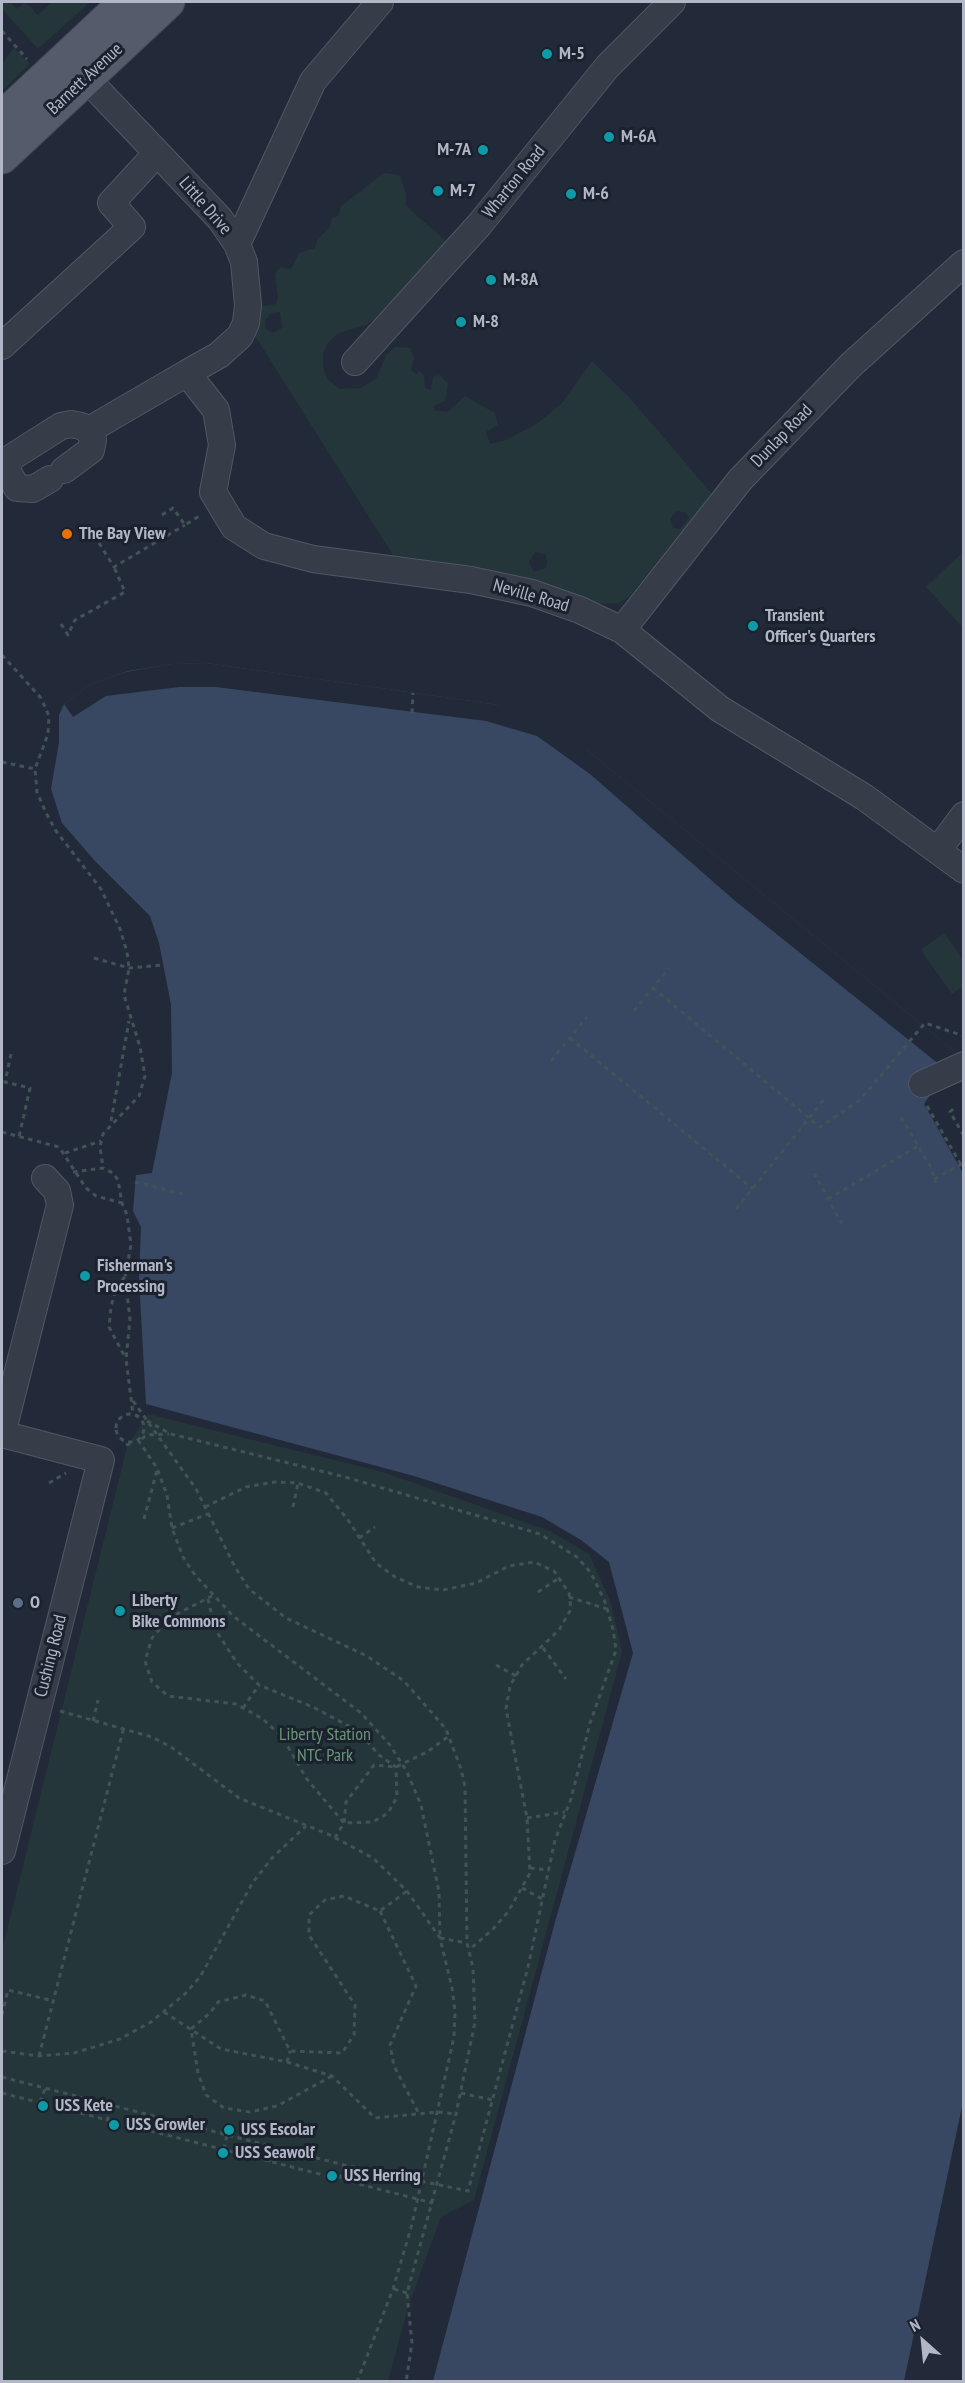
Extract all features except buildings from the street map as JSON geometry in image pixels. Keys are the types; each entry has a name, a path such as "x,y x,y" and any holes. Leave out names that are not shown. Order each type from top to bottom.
{"main road":[{"name":"Barnett Avenue","path":"2,118 126,2"},
{"name":"Barnett Avenue","path":"2,157 168,2"}],"street":[{"path":"237,244 313,81 380,2"},
{"name":"Wharton Road","path":"355,362 479,225 608,66 672,2"},
{"name":"Little Drive","path":"86,78 220,219 237,244 247,282 246,323 240,336 219,355 187,373"},
{"path":"2,346 132,227 111,203 157,153"},
{"name":"Dunlap Road","path":"622,630 740,480 851,365 963,263"},
{"path":"89,430 93,440 91,450 33,489 16,488 7,470 9,459 61,426 71,424 89,430 187,373"},
{"name":"Neville Road","path":"187,373 216,411 222,434 222,445 213,485 219,505 227,519 241,533 277,550 313,559 503,586 580,610 622,630 720,709 864,797 963,870"},
{"path":"938,850 963,815"},
{"path":"924,1094 963,1065"},
{"path":"2,1434 60,1205 57,1191 45,1178"},
{"name":"Cushing Road","path":"2,1434 101,1460 2,1851"}],"path":[{"path":"2,31 33,65"},
{"path":"114,567 219,505"},
{"path":"162,515 173,508 185,525"},
{"path":"61,624 68,635 75,620 125,592 114,567 99,543"},
{"path":"2,656 40,698 49,717 48,734 34,769 37,792 56,831 91,873 120,929 129,968 124,995 129,1020 140,1047 145,1076 138,1096 111,1123 101,1141 103,1168"},
{"path":"412,693 412,712"},
{"path":"2,762 34,769"},
{"path":"94,958 129,968 164,965"},
{"path":"634,1011 669,968"},
{"path":"653,988 820,1127 860,1100 925,1023 963,1036"},
{"path":"551,1061 587,1017"},
{"path":"111,1123 129,1020"},
{"path":"570,1038 753,1189"},
{"path":"11,1054 5,1083 30,1088 19,1137"},
{"path":"881,1075 887,1068"},
{"path":"924,1094 962,1163 963,1170"},
{"path":"736,1209 826,1097"},
{"path":"953,1109 950,1112 963,1135"},
{"path":"902,1118 935,1181 962,1163"},
{"path":"2,1132 51,1144 65,1153 73,1173 96,1196 122,1203"},
{"path":"65,1153 101,1141"},
{"path":"828,1199 918,1146"},
{"path":"73,1173 103,1168 113,1173 118,1180 122,1203 127,1215 131,1245 125,1277 130,1319 126,1359 133,1414"},
{"path":"814,1173 842,1224"},
{"path":"135,1182 183,1194"},
{"path":"125,1277 117,1285 109,1327 126,1359"},
{"path":"133,1401 196,1489 235,1567 249,1589 286,1618 338,1641 387,1668 425,1702 449,1736 455,1749 465,1787 467,1943 473,1968 475,2022 456,2114 407,2294 412,2343 406,2382"},
{"path":"133,1414 138,1416 144,1425 144,1431 138,1441 127,1442 118,1436 116,1430 122,1416 133,1414"},
{"path":"2,2077 344,2165 468,2191 544,1900 555,1840 566,1812 590,1723 616,1650 607,1609 591,1573 577,1557 540,1534 345,1477 171,1434 147,1421"},
{"path":"126,1445 146,1435 171,1434"},
{"path":"138,1441 157,1468 167,1495 172,1528 183,1557 212,1596 233,1616 361,1713 390,1745 402,1764 421,1805 426,1825 440,1892 440,1938 455,2011 454,2037 438,2112 393,2289 357,2382"},
{"path":"144,1519 157,1468"},
{"path":"49,1483 70,1470"},
{"path":"205,1507 246,1487 275,1482 298,1483 326,1493 376,1563 395,1577 418,1587 443,1590 476,1583 509,1566 534,1562 554,1571 559,1578 569,1597 571,1610 559,1630 543,1648 522,1665 510,1686 506,1709 527,1818 530,1873 508,1912 469,1950"},
{"path":"293,1507 298,1483"},
{"path":"172,1528 208,1514"},
{"path":"359,1538 375,1527"},
{"path":"538,1592 559,1578"},
{"path":"212,1596 169,1618 152,1638 144,1661 152,1682 168,1696 236,1704 263,1719 283,1738 306,1778 344,1823"},
{"path":"569,1597 607,1609"},
{"path":"208,1599 215,1629 237,1664 259,1685 313,1707 358,1731 379,1755 396,1767"},
{"path":"543,1648 566,1679"},
{"path":"496,1665 516,1676"},
{"path":"243,1708 259,1685"},
{"path":"93,1720 98,1700"},
{"path":"59,1711 124,1727 152,1737 171,1747 239,1798 335,1838 373,1858 407,1891 440,1938 467,1943"},
{"path":"39,2056 124,1727"},
{"path":"335,1838 344,1823 346,1802 374,1764 396,1767 449,1736"},
{"path":"344,1823 373,1822 388,1813 397,1797 396,1767"},
{"path":"527,1818 566,1812"},
{"path":"2,2051 39,2056 74,2053 99,2047 120,2038 164,2012 200,1977 253,1882 273,1857 306,1826"},
{"path":"530,1868 549,1870"},
{"path":"522,1888 544,1900"},
{"path":"380,1911 407,1891"},
{"path":"290,2051 342,2053 354,2035 355,2005 309,1935 309,1915 326,1900 344,1896 380,1911 416,1986 390,2045 394,2066 419,2114"},
{"path":"2,2015 8,1990 54,2001"},
{"path":"191,2028 210,2013 218,2002 246,1995 266,2001 290,2051 287,2062"},
{"path":"164,2012 221,2049 287,2062 332,2076 375,2118 438,2112 456,2114"},
{"path":"191,2028 198,2073 206,2095 224,2108 250,2112 277,2106 332,2076"},
{"path":"40,2102 45,2089"},
{"path":"2,2093 433,2203"},
{"path":"460,2093 493,2100"},
{"path":"107,2121 111,2105"},
{"path":"158,2132 161,2119"},
{"path":"224,2149 227,2135"},
{"path":"268,2162 273,2147"},
{"path":"340,2179 344,2165"},
{"path":"393,2289 407,2294"}],"green space":[{"path":"2,2 10,2 17,9 25,2 38,15 52,2 90,2 38,49 2,9"},
{"path":"14,48 30,64 2,91 2,63"},
{"path":"384,173 399,175 406,193 406,206 448,243 386,311 367,324 337,334 328,343 323,353 323,366 327,379 340,389 360,388 376,379 386,355 395,347 410,348 414,358 411,370 417,374 419,370 424,375 425,388 431,390 433,377 440,375 448,384 445,401 434,406 434,410 448,412 465,396 495,413 498,425 486,432 490,444 506,440 538,423 562,403 592,361 630,398 712,494 629,597 618,603 596,604 521,577 479,567 393,555 252,331 254,274 259,273 263,306 276,304 278,296 275,274 280,267 291,269 299,253 315,248 318,239 330,227 332,218 338,216 341,206","holes":["280,312 282,328 273,333 266,329 265,321 271,313","677,511 686,513 689,519 680,529 673,528 670,519","535,552 545,554 547,561 546,568 534,572 529,562"]},
{"path":"963,552 963,628 926,587"},
{"path":"944,933 963,960 963,986 952,994 921,950"},
{"name":"Liberty Station NTC Park","path":"148,1414 383,1472 550,1531 589,1554 611,1603 622,1652 474,2200 441,2217 409,2304 388,2381 2,2381 2,1950 127,1447"}],"water":[{"path":"206,663 499,705 587,750 958,1054 924,1104 964,1175 964,2097 904,2381 433,2381 555,1922 633,1653 609,1562 581,1540 542,1517 414,1476 146,1404 139,1278 141,1227 133,1211 136,1175 152,1173 172,1073 171,1005 159,943 150,916 95,861 62,823 51,789 59,742 59,715 64,704 89,685 128,671 172,664"}],"pier":[{"path":"206,663 499,705 545,722 587,750 958,1054 940,1065 734,900 590,774 537,736 486,721 216,687 179,687 106,696 73,717 64,704 89,685 126,672 172,664"}],"place":[{"name":"M-5","path":"547,54"},
{"name":"M-6A","path":"609,137"},
{"name":"M-7A","path":"483,150"},
{"name":"M-7","path":"438,191"},
{"name":"M-6","path":"571,194"},
{"name":"M-8A","path":"491,280"},
{"name":"M-8","path":"461,322"},
{"name":"The Bay View","path":"67,534"},
{"name":"Transient Officer's Quarters","path":"753,626"},
{"name":"Fisherman's Processing","path":"85,1276"},
{"name":"O","path":"18,1603"},
{"name":"Liberty Bike Commons","path":"120,1611"},
{"name":"USS Kete","path":"43,2106"},
{"name":"USS Growler","path":"114,2125"},
{"name":"USS Escolar","path":"229,2130"},
{"name":"USS Seawolf","path":"223,2153"},
{"name":"USS Herring","path":"332,2176"}]}
